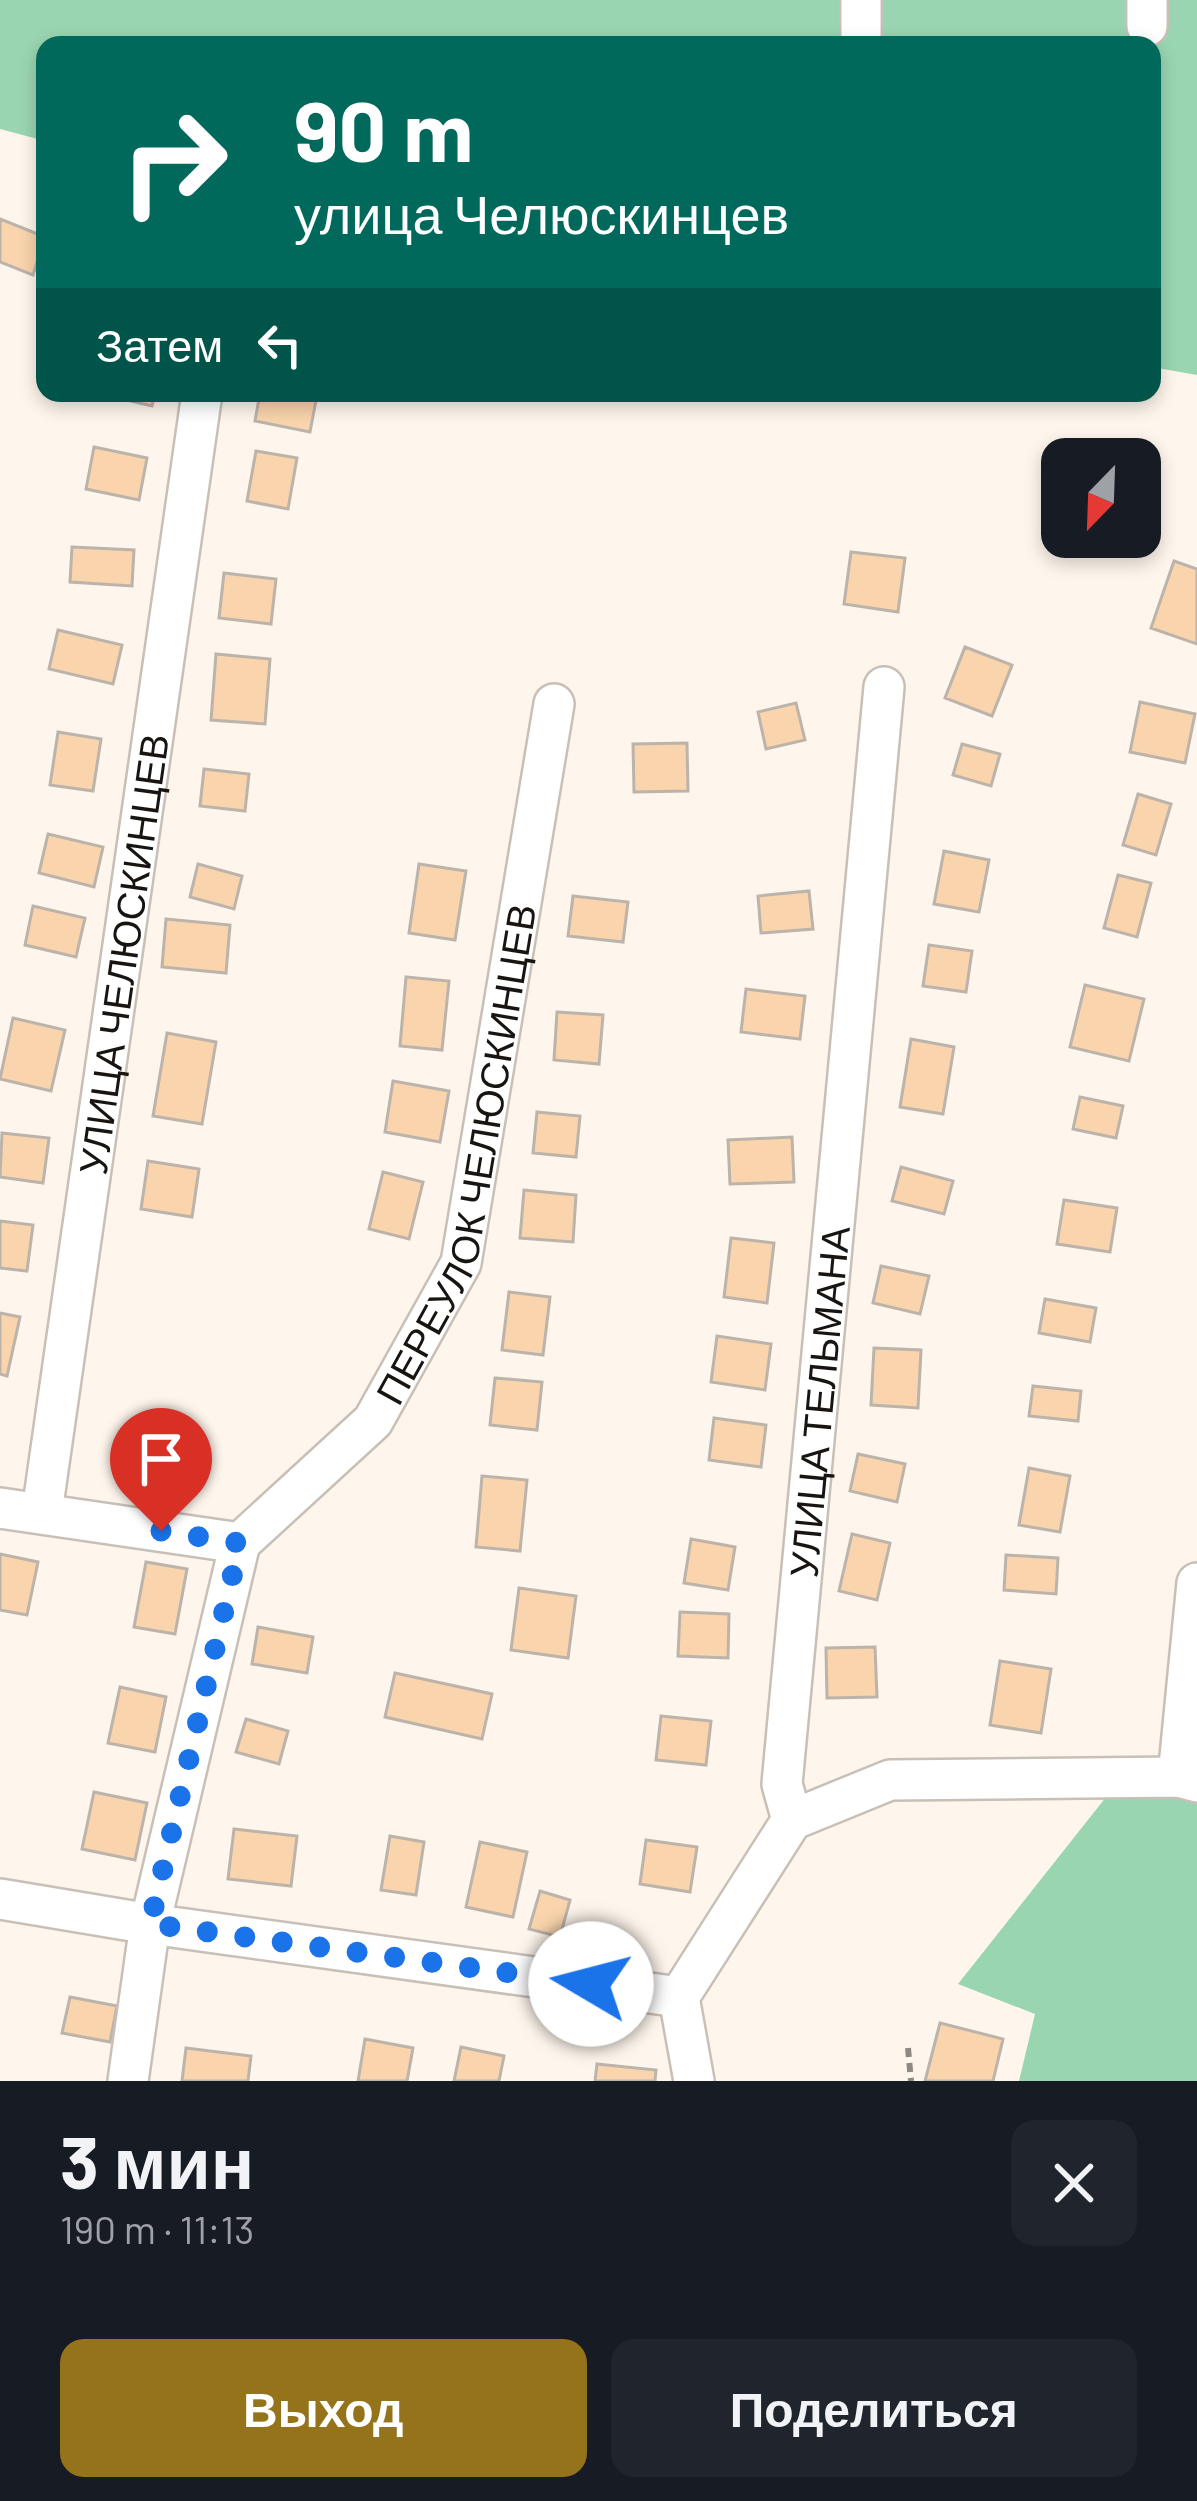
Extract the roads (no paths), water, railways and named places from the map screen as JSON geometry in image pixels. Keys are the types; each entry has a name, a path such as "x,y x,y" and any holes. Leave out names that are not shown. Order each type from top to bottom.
{"street":[{"path":"861,0 861,36"},
{"name":"УЛИЦА ЧЕЛЮСКИНЦЕВ","path":"42,1512 201,402"},
{"name":"УЛИЦА ТЕЛЬМАНА","path":"792,1820 782,1784 884,687"},
{"name":"ПЕРЕУЛОК ЧЕЛЮСКИНЦЕВ","path":"240,1543 373,1421 461,1263 554,704"},
{"path":"0,1508 240,1543 150,1924 128,2081"},
{"path":"694,2081 679,1997 792,1820 890,1780 1188,1779 1197,1583"},
{"path":"0,1899 679,1997"}]}
